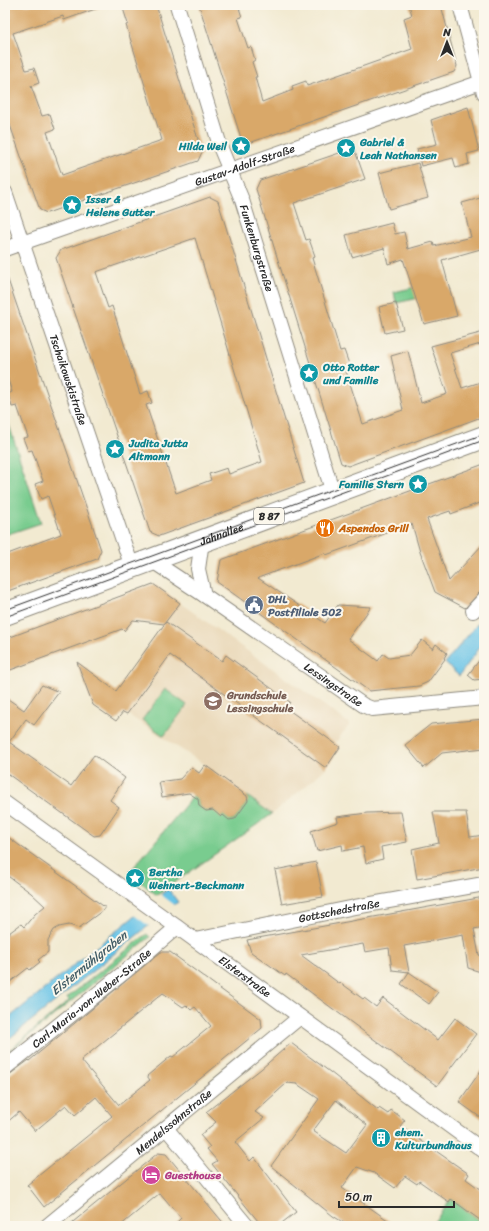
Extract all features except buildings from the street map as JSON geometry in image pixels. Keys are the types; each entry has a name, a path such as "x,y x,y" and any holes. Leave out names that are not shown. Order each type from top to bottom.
{"main road":[{"name":"Jahnallee","path":"5,614 484,437"}],"street":[{"name":"Funkenburgstraße","path":"177,5 221,149 242,200 333,492"},
{"path":"460,5 483,85"},
{"name":"Gustav-Adolf-Straße","path":"5,249 483,85"},
{"name":"Tschaikowskistraße","path":"5,192 141,563"},
{"path":"202,541 198,569 204,595"},
{"name":"Lessingstraße","path":"141,563 204,595 363,705 372,709 484,698"},
{"path":"473,611 484,599"},
{"name":"Elsterstraße","path":"5,803 484,1151"},
{"name":"Gottschedstraße","path":"195,940 355,907 484,884"},
{"name":"Carl-Maria-von-Weber-Straße","path":"5,1068 127,970 177,927"},
{"name":"Mendelssohnstraße","path":"47,1226 300,1017"},
{"path":"166,1128 248,1226"}],"shaded area":[{"name":"Grundschule Lessingschule","path":"180,603 350,724 335,743 340,747 326,768 272,814 205,765 127,714 123,713 116,721 102,711"}],"green space":[{"path":"416,287 419,298 396,303 394,292"},
{"path":"5,413 41,523 5,535"},
{"path":"165,689 187,705 164,736 142,720"},
{"path":"193,796 198,799 199,806 206,811 213,810 230,820 235,819 248,801 247,796 272,814 157,895 129,873"},
{"path":"147,934 150,937 5,1055 5,1050 7,1052 69,1001 67,998"},
{"path":"451,1199 484,1223 484,1226 431,1226"}],"water":[{"path":"484,616 484,642 459,676 445,663"},
{"name":"Elstermühlgraben","path":"168,889 178,902 5,1042 5,1021"}],"pier":[{"path":"160,894 176,906 150,927 134,915"}],"tram line":[{"path":"5,610 484,434"},
{"path":"5,617 484,440"}],"place":[{"name":"Hilda Weil","path":"241,146"},
{"name":"Gabriel & Leah Nathansen","path":"346,148"},
{"name":"Isser & Helene Gutter","path":"72,205"},
{"name":"Otto Rotter und Familie","path":"309,373"},
{"name":"Judita Jutta Altmann","path":"115,449"},
{"name":"Familie Stern","path":"418,484"},
{"name":"Aspendos Grill","path":"325,528"},
{"name":"DHL Postfiliale 502","path":"254,605"},
{"name":"Grundschule Lessingschule","path":"213,701"},
{"name":"Bertha Wehnert-Beckmann","path":"135,878"},
{"name":"ehem. Kulturbundhaus","path":"381,1138"},
{"name":"Guesthouse","path":"151,1175"}]}
